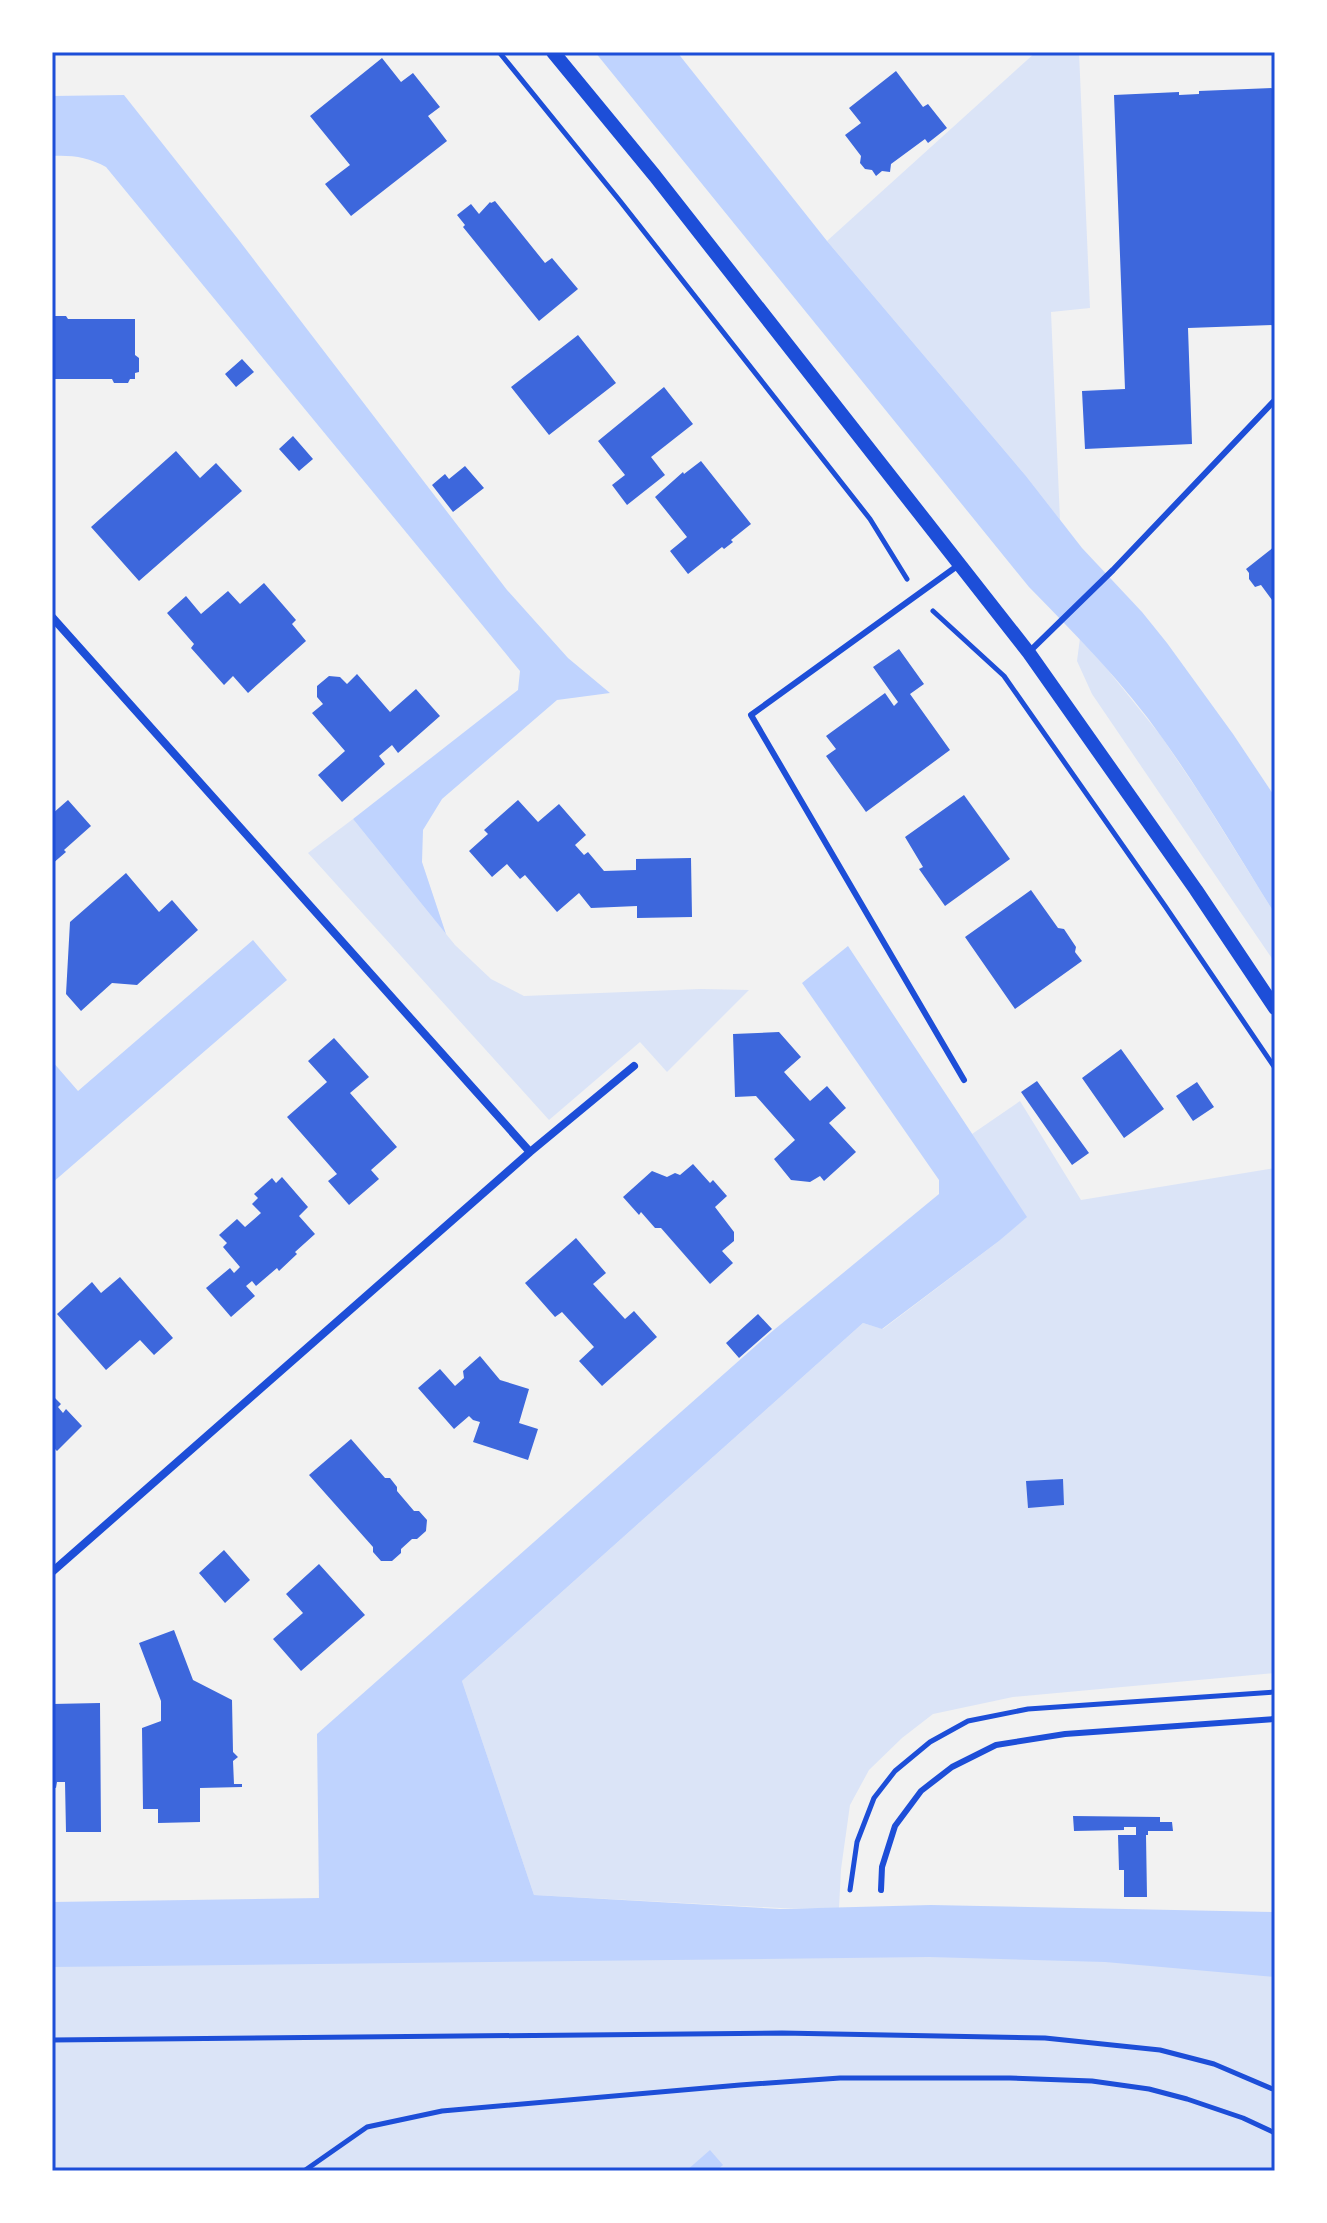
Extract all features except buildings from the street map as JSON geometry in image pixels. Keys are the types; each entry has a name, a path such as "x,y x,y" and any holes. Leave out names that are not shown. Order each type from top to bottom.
{"street":[{"path":"553,52 664,188 1029,653 1275,1008"},
{"path":"52,617 530,1152"},
{"path":"52,1572 530,1152 634,1066"}],"lane":[{"path":"1029,653 1275,400"},
{"path":"960,564 751,715 964,1080"},
{"path":"881,1890 882,1867 895,1826 921,1791 952,1767 996,1745 1065,1734 1275,1719"}],"path":[{"path":"499,52 870,519 917,596 1004,676 1275,1068"},
{"path":"52,2040 766,2033 1045,2038 1160,2050 1214,2064 1275,2090"},
{"path":"304,2171 367,2127 442,2111 840,2078 1092,2081 1149,2089 1187,2099 1243,2118 1275,2133"}],"shaded area":[{"path":"1036,52 1079,52 1090,308 1051,312 1060,520 827,241"},
{"path":"1080,638 1161,736 1275,914 1275,963 1092,694 1077,661"},
{"path":"353,819 455,945 491,979 524,996 749,990 667,1072 640,1042 549,1120 308,853"},
{"path":"1020,1101 1081,1200 1275,1168 1275,1673 1013,1697 933,1714 869,1770 850,1805 839,1908 780,1908 534,1895 462,1681 863,1323 883,1329 1026,1217 972,1134"},
{"path":"52,1936 1275,1951 1275,2171 52,2171"}],"water":[{"path":"595,52 677,52 827,241 1026,476 1082,548 1167,643 1275,797 1275,914 1192,782 1132,698 1029,587"},
{"path":"124,95 507,590 568,658 610,693 557,700 442,799 423,830 422,862 446,934 353,819 518,690 520,671 106,167 80,157 52,156 52,96"},
{"path":"253,940 287,980 52,1183 52,1061 78,1091"},
{"path":"848,946 1027,1217 882,1329 863,1323 462,1681 534,1895 780,1909 931,1905 1275,1912 1275,1977 1105,1962 929,1957 52,1967 52,1902 319,1898 317,1734 769,1334 939,1194 939,1180 802,983"},
{"path":"710,2150 723,2165 716,2171 686,2171"}]}
